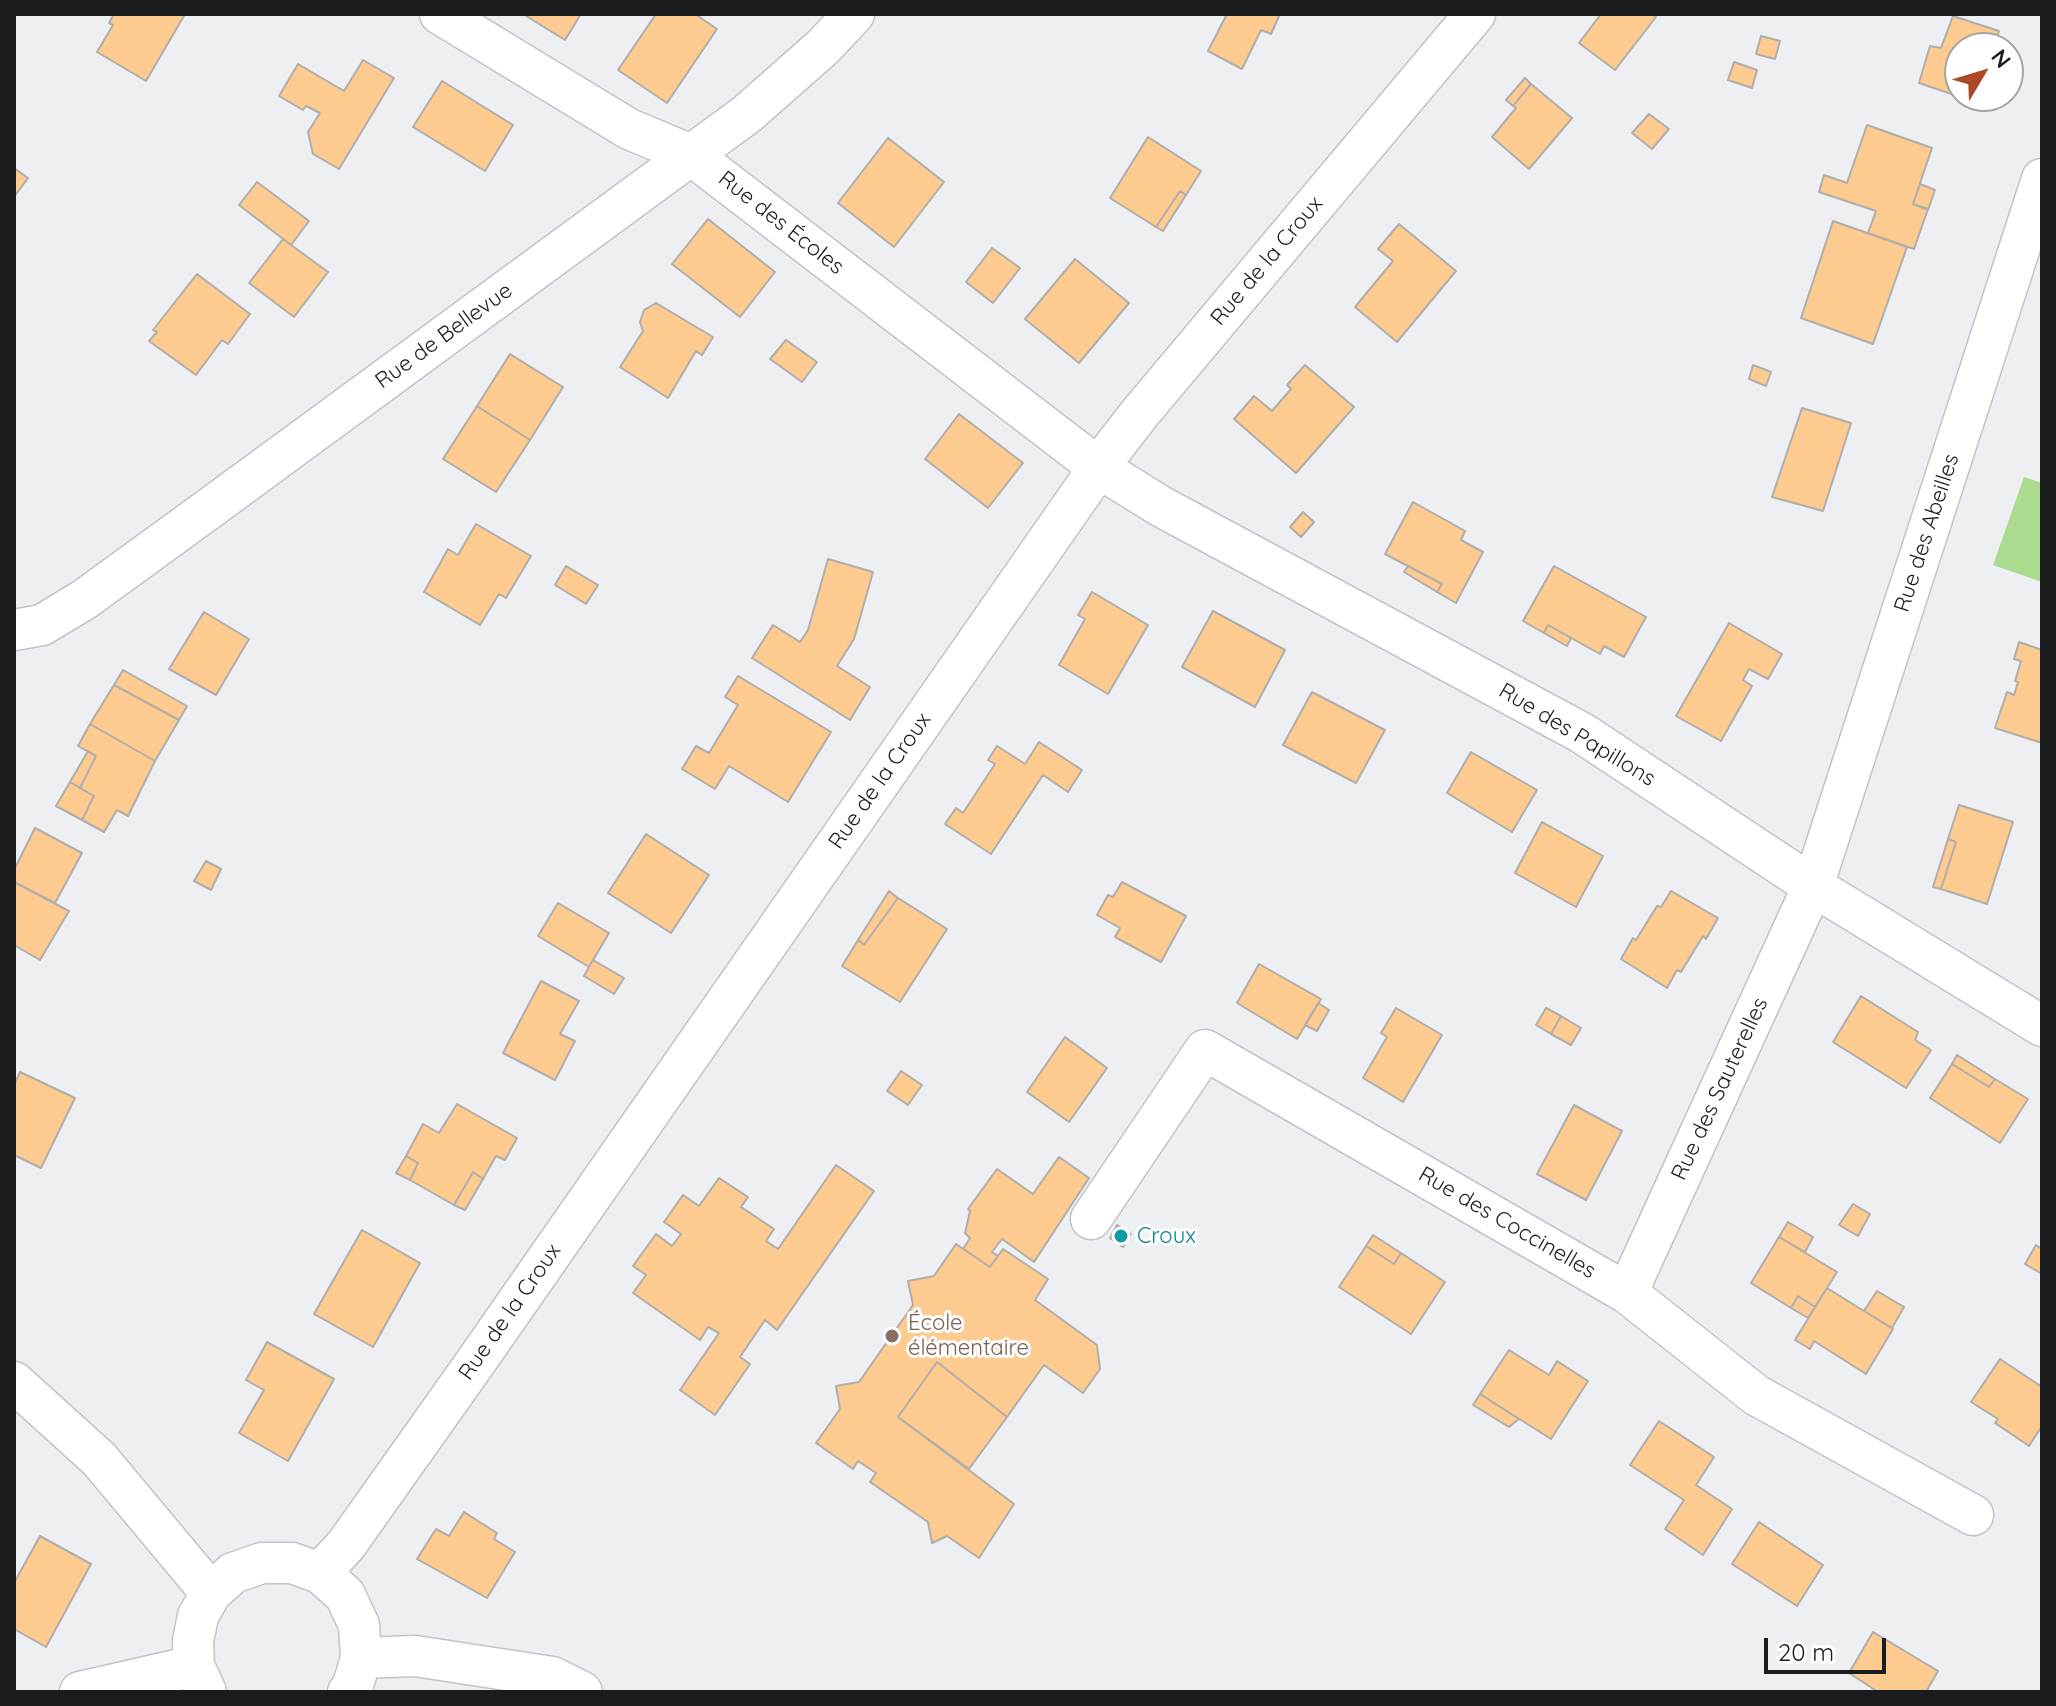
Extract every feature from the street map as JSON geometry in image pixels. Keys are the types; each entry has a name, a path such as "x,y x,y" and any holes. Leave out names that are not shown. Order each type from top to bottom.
{"street":[{"name":"Rue des Écoles","path":"440,14 629,129 691,155 1099,468"},
{"name":"Rue de Bellevue","path":"14,630 42,625 85,599 747,114 823,47 854,14"},
{"name":"Rue de la Croux","path":"320,1573 346,1545 475,1363 1099,468 1140,413 1475,14"},
{"name":"Rue des Abeilles","path":"1813,886 2042,179"},
{"name":"Rue des Papillons","path":"1099,468 1162,507 1582,733 1813,886 2042,1026"},
{"name":"Rue des Sauterelles","path":"1627,1293 1813,886"},
{"name":"Rue des Coccinelles","path":"1091,1219 1205,1050 1627,1293 1756,1395 1973,1515"},
{"path":"14,1382 99,1459 211,1593"},
{"path":"80,1692 200,1679 193,1641 198,1616 211,1593 233,1573 262,1563 292,1563 320,1573 345,1595 359,1625 355,1675 415,1656 552,1677 582,1692"}],"green space":[{"path":"2024,477 2042,483 2042,582 1993,565"}],"building":[{"path":"114,14 185,14 146,81 97,52 113,25 109,23"},
{"path":"523,14 581,14 565,40"},
{"path":"656,14 695,14 717,29 667,103 618,70"},
{"path":"1223,14 1280,14 1271,34 1261,30 1242,69 1208,51 1226,16"},
{"path":"1601,14 1652,14 1656,17 1615,70 1579,43"},
{"path":"1953,16 1999,31 1999,32 1947,32"},
{"path":"1761,36 1780,41 1775,59 1756,54"},
{"path":"1944,40 1944,92 1919,83 1930,46 1941,48"},
{"path":"363,60 394,78 339,169 313,154 308,132 320,113 306,106 303,110 279,96 298,64 344,91"},
{"path":"1734,62 1757,70 1752,88 1728,80"},
{"path":"1525,78 1531,84 1513,106 1506,100"},
{"path":"442,81 513,125 485,171 413,127"},
{"path":"1531,84 1572,118 1529,169 1492,137"},
{"path":"1649,114 1669,129 1652,149 1632,133"},
{"path":"1867,125 1932,148 1913,204 1928,209 1914,249 1868,233 1876,211 1819,192 1824,175 1847,183"},
{"path":"1148,137 1201,171 1186,195 1180,191 1156,227 1110,198"},
{"path":"888,138 944,182 894,247 838,203"},
{"path":"14,168 28,178 14,197"},
{"path":"257,182 309,221 291,245 239,205"},
{"path":"1920,184 1935,190 1928,210 1913,204"},
{"path":"1180,191 1186,195 1163,231 1156,227"},
{"path":"708,219 775,272 740,317 672,264"},
{"path":"1833,221 1907,247 1873,344 1801,318"},
{"path":"1399,224 1456,271 1397,342 1355,307 1393,261 1378,249"},
{"path":"283,239 328,272 294,317 249,283"},
{"path":"992,248 1020,268 993,303 966,282"},
{"path":"1075,259 1129,303 1079,363 1025,319"},
{"path":"197,274 250,314 228,344 222,340 196,375 149,341 157,332 153,330"},
{"path":"656,303 713,337 702,355 696,351 668,398 620,367 643,331 640,322 644,310"},
{"path":"786,340 817,362 802,382 770,359"},
{"path":"510,354 563,387 530,440 477,406"},
{"path":"1305,365 1354,407 1296,473 1234,419 1254,396 1272,411 1291,389 1287,385"},
{"path":"1753,365 1771,372 1766,386 1749,379"},
{"path":"477,406 530,440 496,492 443,459"},
{"path":"1802,408 1851,423 1823,511 1772,497"},
{"path":"959,414 1023,463 988,508 925,459"},
{"path":"1413,502 1465,531 1461,540 1483,552 1456,603 1437,592 1442,584 1385,554"},
{"path":"1303,512 1314,522 1301,537 1290,527"},
{"path":"476,524 531,556 506,598 499,594 480,625 424,592 448,549 458,555"},
{"path":"828,559 873,572 854,639 837,666 870,687 850,720 752,658 773,625 800,642 808,630"},
{"path":"566,566 598,585 586,604 555,585"},
{"path":"1408,566 1442,584 1437,592 1404,572"},
{"path":"1554,566 1646,617 1624,657 1604,646 1600,654 1548,625 1544,633 1523,621"},
{"path":"1092,592 1148,625 1108,694 1059,665 1085,619 1078,615"},
{"path":"1213,611 1285,650 1255,707 1182,667"},
{"path":"204,612 249,639 216,695 169,669"},
{"path":"1729,623 1782,654 1768,679 1749,669 1743,680 1752,686 1721,741 1676,716"},
{"path":"1548,625 1571,638 1567,646 1544,633"},
{"path":"2019,642 2042,650 2042,743 1995,728 2007,692 2014,695 2018,682 2015,681 2021,661 2014,659"},
{"path":"123,670 187,706 179,720 114,685"},
{"path":"738,676 831,732 788,802 729,766 715,789 682,769 696,746 709,753 738,705 725,697"},
{"path":"114,685 179,720 155,761 90,724"},
{"path":"1312,692 1385,730 1356,783 1283,745"},
{"path":"90,724 155,761 128,816 117,810 104,832 82,820 94,796 80,788 96,756 78,746"},
{"path":"1039,742 1082,770 1068,792 1043,775 991,854 945,824 956,808 963,813 995,764 988,760 997,746 1025,764"},
{"path":"88,751 96,756 80,788 70,782"},
{"path":"1471,752 1537,790 1512,832 1447,793"},
{"path":"70,782 94,796 82,820 56,806"},
{"path":"1959,805 2013,822 1987,904 1941,889 1956,842 1948,839"},
{"path":"1542,822 1603,856 1576,907 1515,873"},
{"path":"35,828 82,853 55,903 14,882 14,870"},
{"path":"646,834 709,875 671,933 608,893"},
{"path":"1948,839 1956,842 1941,889 1933,887"},
{"path":"206,861 221,869 211,890 194,881"},
{"path":"14,882 69,911 40,960 14,945"},
{"path":"1122,882 1186,916 1161,962 1115,937 1120,928 1097,915 1108,895 1113,897"},
{"path":"889,891 898,898 864,945 858,940"},
{"path":"1671,891 1718,918 1706,939 1703,936 1681,972 1677,970 1667,988 1621,959 1633,938 1636,940 1657,906 1661,907"},
{"path":"898,898 947,929 900,1002 842,966 858,940 864,945"},
{"path":"558,903 609,933 589,967 538,936"},
{"path":"593,960 624,978 614,994 584,976"},
{"path":"1259,964 1321,999 1297,1039 1237,1003"},
{"path":"541,981 579,1001 560,1034 575,1041 555,1080 503,1053"},
{"path":"1861,996 1918,1032 1915,1040 1931,1050 1906,1088 1833,1042"},
{"path":"1318,1003 1329,1010 1317,1031 1305,1025"},
{"path":"1396,1008 1442,1035 1403,1102 1363,1078 1387,1037 1381,1033"},
{"path":"1546,1008 1561,1016 1551,1034 1536,1025"},
{"path":"1561,1016 1581,1028 1571,1045 1551,1034"},
{"path":"1065,1037 1107,1068 1069,1122 1027,1092"},
{"path":"1957,1055 1995,1079 1989,1087 1952,1064"},
{"path":"1952,1064 1989,1087 1995,1079 2028,1099 2000,1143 1930,1098"},
{"path":"901,1071 922,1085 908,1105 887,1091"},
{"path":"20,1072 75,1098 41,1168 14,1155 14,1085"},
{"path":"457,1104 517,1138 505,1160 496,1156 483,1179 473,1172 454,1205 410,1180 418,1163 406,1156 423,1124 439,1133"},
{"path":"1574,1105 1622,1131 1586,1200 1537,1174"},
{"path":"406,1156 418,1163 410,1180 396,1173"},
{"path":"1059,1157 1089,1178 1034,1262 1002,1239 992,1252 998,1256 990,1267 963,1249 970,1238 965,1233 968,1209 997,1169 1033,1194"},
{"path":"836,1165 874,1191 777,1330 765,1320 740,1357 750,1364 715,1415 680,1390 719,1333 708,1327 700,1340 633,1293 646,1275 633,1266 656,1234 672,1246 681,1234 664,1222 683,1195 699,1206 719,1178 748,1197 741,1207 774,1229 766,1241 778,1249"},
{"path":"473,1172 483,1179 465,1210 454,1205"},
{"path":"1853,1204 1870,1214 1858,1236 1839,1225"},
{"path":"1788,1222 1813,1237 1805,1252 1779,1237"},
{"name":"Croux","path":"1117,1225 1131,1234 1123,1247 1110,1238"},
{"path":"362,1230 420,1263 373,1347 314,1314"},
{"path":"1373,1235 1401,1253 1394,1264 1366,1246"},
{"path":"1779,1237 1837,1272 1815,1307 1798,1296 1791,1308 1751,1283"},
{"path":"956,1244 990,1267 1003,1249 1048,1279 1035,1300 1097,1345 1100,1369 1083,1393 1044,1365 1007,1417 937,1362 898,1417 1014,1504 979,1558 947,1536 932,1543 928,1522 870,1482 876,1473 858,1461 853,1469 816,1443 840,1409 836,1386 859,1382 913,1305 908,1281 934,1276"},
{"path":"2036,1245 2042,1249 2042,1274 2025,1264"},
{"path":"1366,1246 1394,1264 1401,1253 1445,1282 1411,1334 1339,1287"},
{"path":"1827,1288 1893,1329 1866,1374 1814,1341 1810,1349 1795,1340"},
{"path":"1877,1291 1904,1307 1892,1328 1864,1311"},
{"path":"1798,1296 1815,1307 1808,1318 1791,1308"},
{"path":"267,1342 334,1379 288,1461 239,1433 264,1390 246,1380"},
{"path":"1509,1350 1549,1375 1557,1361 1588,1381 1551,1439 1480,1394"},
{"path":"2000,1359 2042,1387 2042,1426 2029,1446 1995,1423 1998,1419 1971,1402"},
{"path":"937,1362 1007,1417 969,1469 898,1417"},
{"path":"1480,1394 1519,1419 1509,1427 1473,1405"},
{"path":"1659,1421 1714,1457 1696,1485 1732,1509 1703,1555 1665,1529 1684,1500 1630,1465"},
{"path":"464,1512 497,1533 494,1539 515,1552 487,1598 417,1559 436,1529 449,1536"},
{"path":"1759,1522 1823,1565 1797,1606 1732,1564"},
{"path":"40,1536 91,1564 46,1647 14,1629 14,1583"},
{"path":"1873,1632 1938,1671 1926,1692 1878,1692 1849,1673"}],"place":[{"name":"Croux","path":"1121,1236"},
{"name":"École élémentaire","path":"892,1336"}]}
